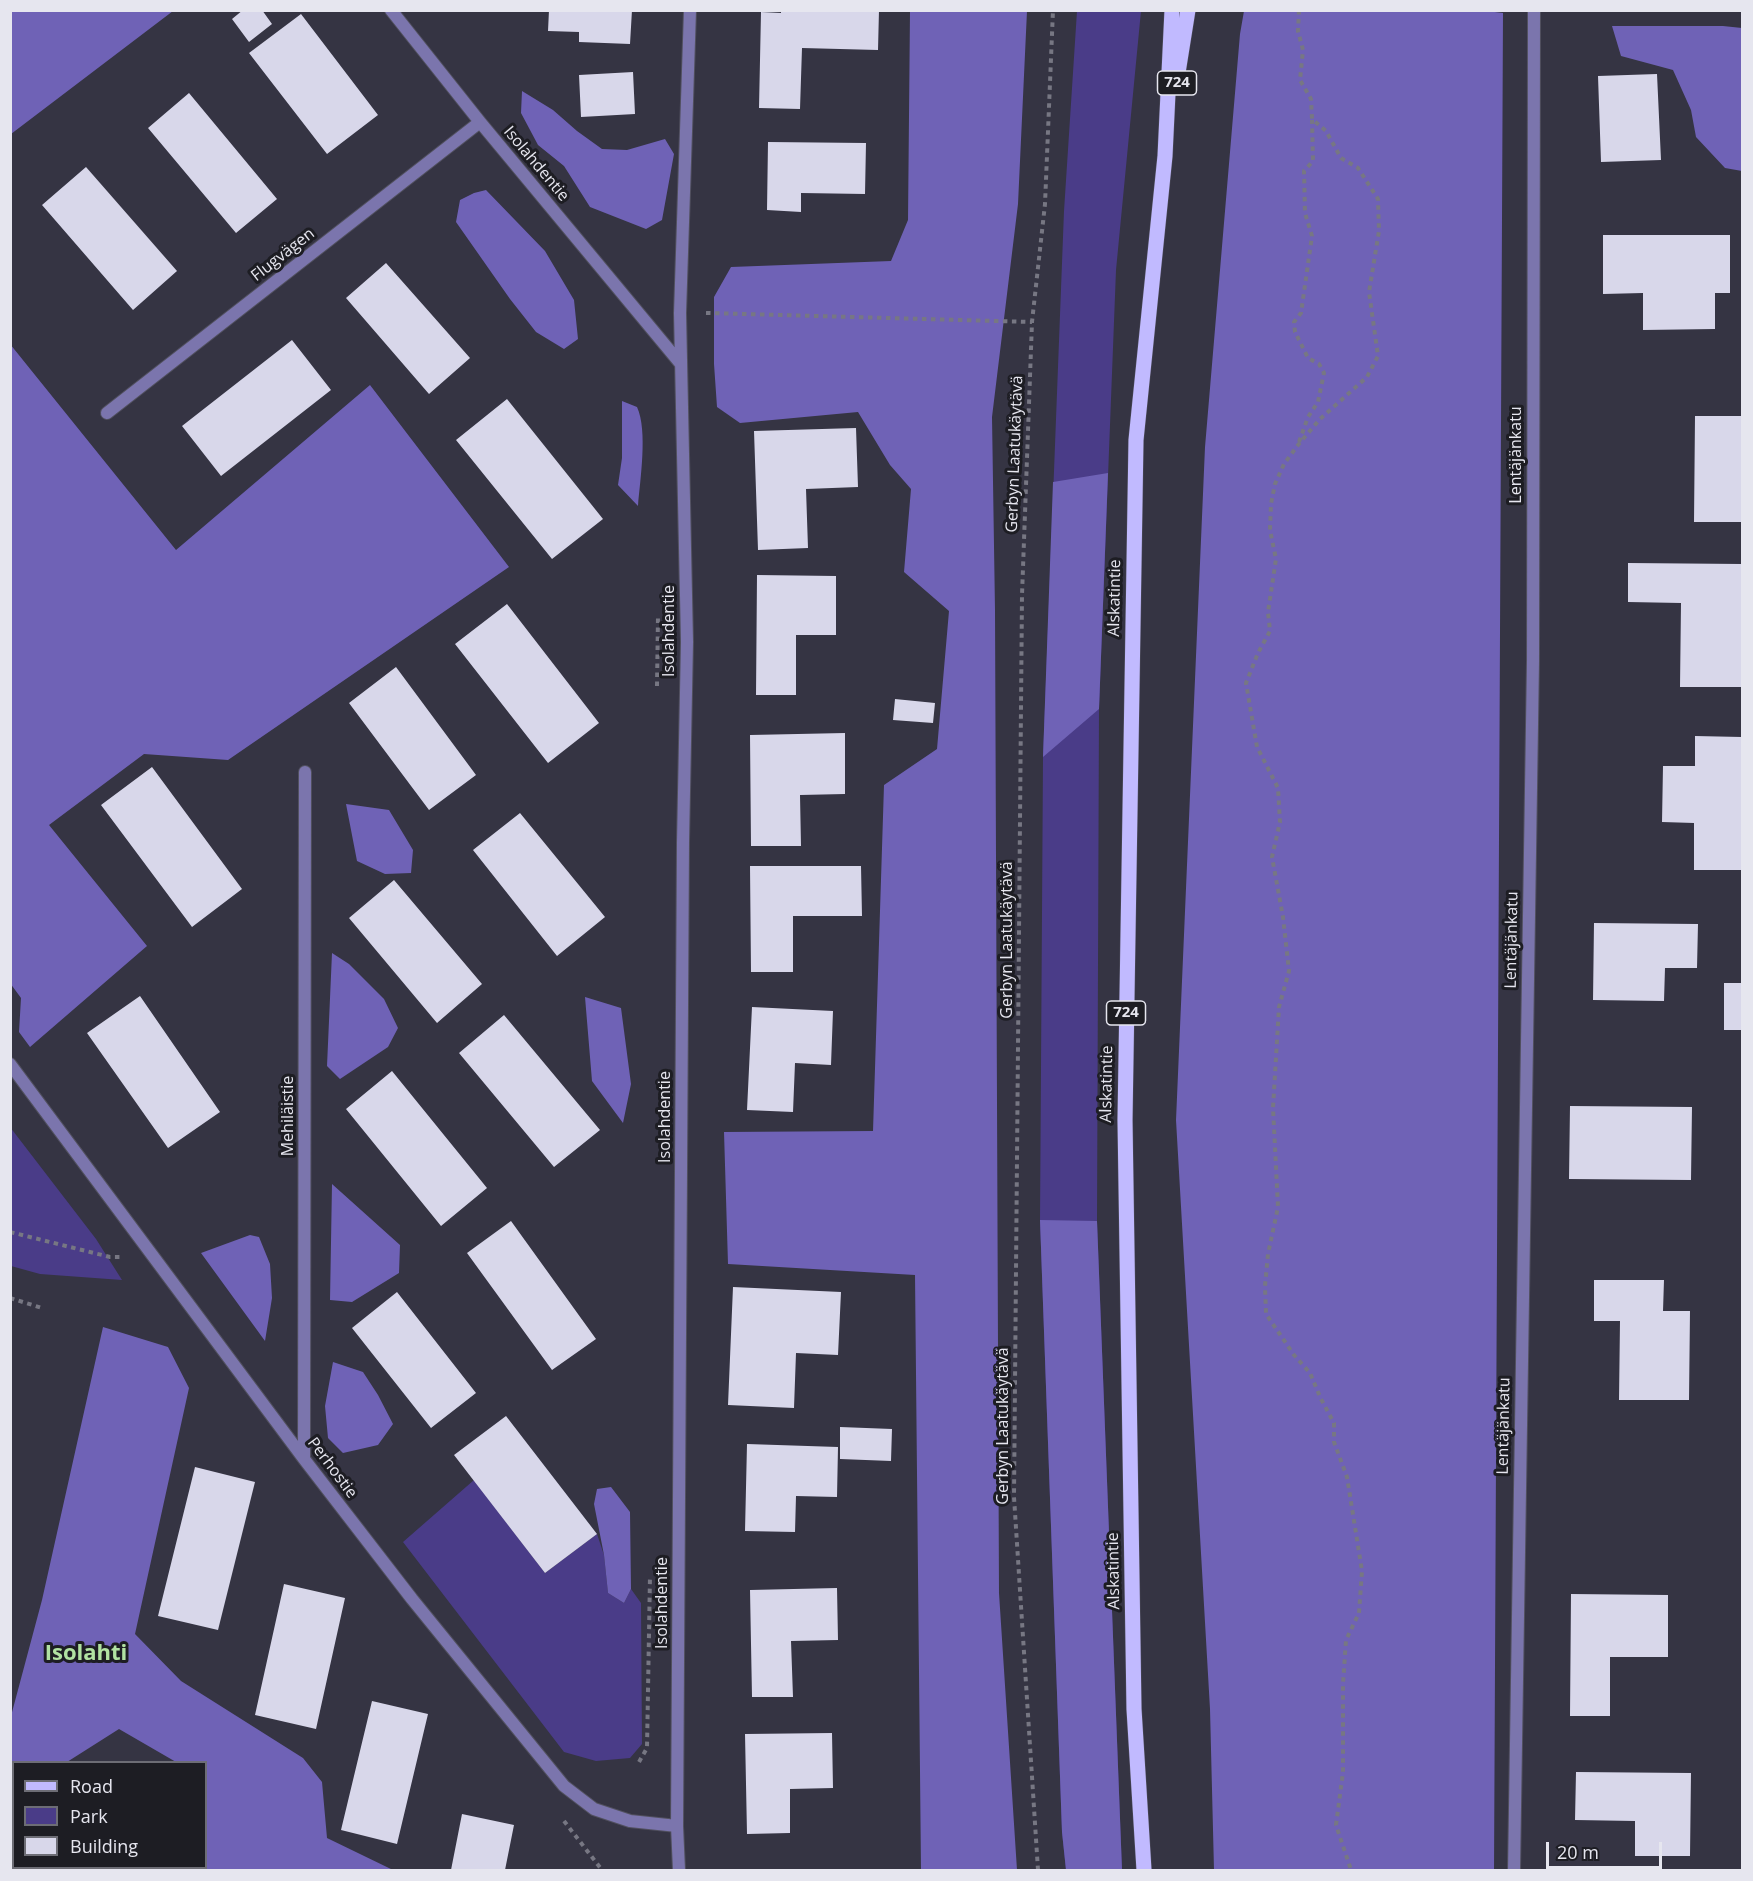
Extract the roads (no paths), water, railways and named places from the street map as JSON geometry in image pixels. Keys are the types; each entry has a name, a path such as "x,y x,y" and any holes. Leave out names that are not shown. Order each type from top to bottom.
{"main road":[{"name":"Alskatintie","path":"1144,1870 1134,1709 1125,1120 1136,440 1165,156 1172,10"},
{"name":"Alskatintie","path":"1165,156 1188,10"}],"street":[{"name":"Isolahdentie","path":"391,10 480,122 680,363"},
{"name":"Isolahdentie","path":"679,1870 677,1826 683,842 687,642 680,313 690,10"},
{"name":"Lentäjänkatu","path":"1514,1870 1533,661 1534,10"},
{"name":"Flugvägen","path":"107,413 480,122"},
{"name":"Mehiläistie","path":"304,1459 305,772"},
{"name":"Perhostie","path":"10,1064 304,1459 412,1599 564,1786 594,1809 630,1821 677,1826"}],"district":[{"name":"Isolahti","path":"86,1654"}]}
